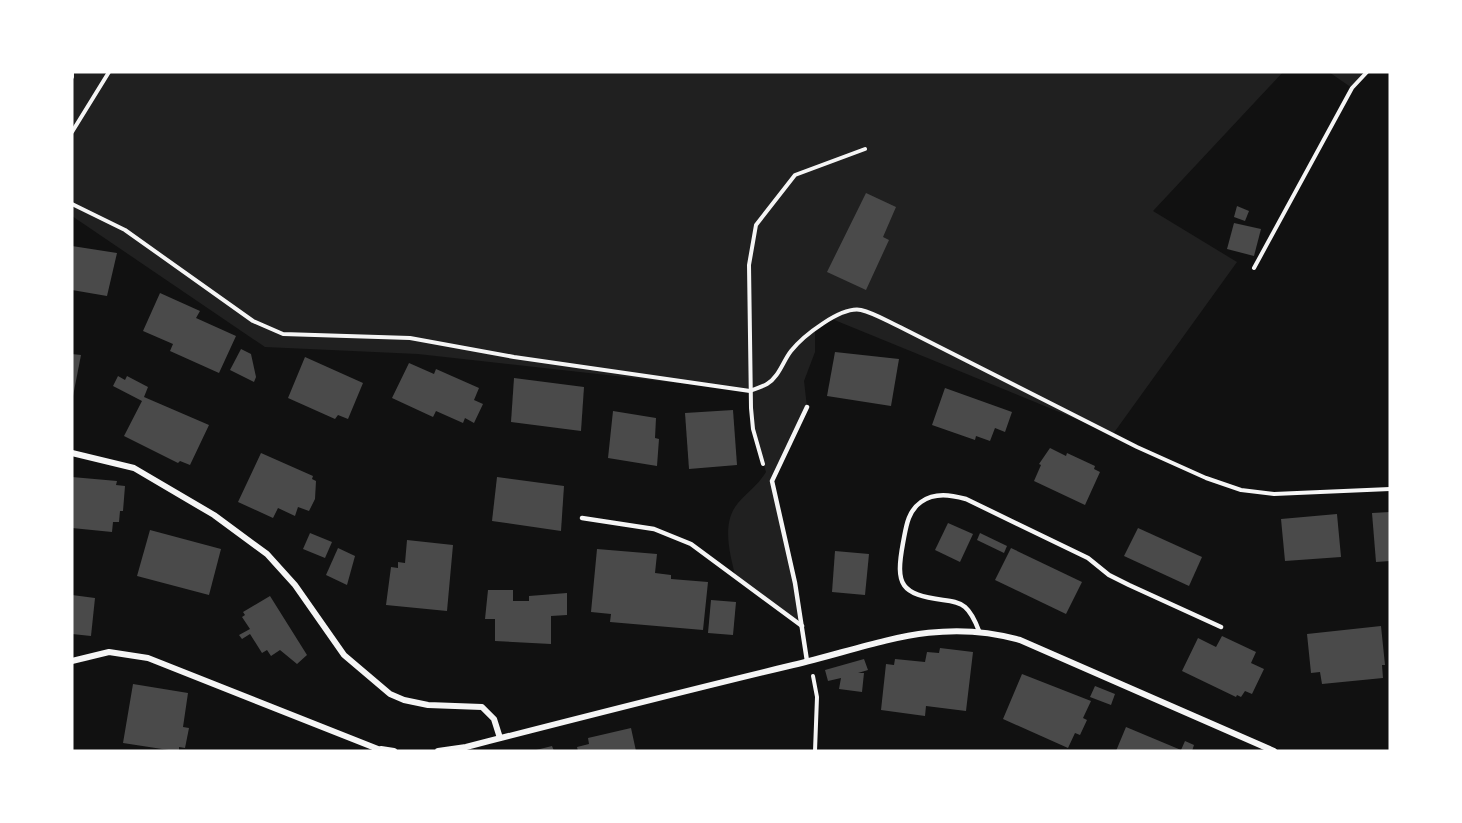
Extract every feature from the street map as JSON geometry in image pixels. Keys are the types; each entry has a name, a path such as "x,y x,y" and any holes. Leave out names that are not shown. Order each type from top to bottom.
{"street":[{"path":"72,453 134,468 214,515 267,554 283,569 332,641 372,681 404,700 446,708 482,707 494,718 500,738"},
{"path":"438,751 500,738 882,641 937,630 979,631 1020,640 1274,751"},
{"path":"72,661 109,652 148,658 382,750 394,751"}],"lane":[{"path":"807,407 772,481 772,490 795,583 807,661"},
{"path":"979,631 966,608 957,602 919,597 909,592 903,585 899,563 907,520 921,502 932,497 951,495 966,499 1088,558 1109,575 1221,627"},
{"path":"582,518 654,529 672,535 708,555 802,626"}],"path":[{"path":"72,72 72,77"},
{"path":"72,132 109,72"},
{"path":"1254,268 1352,88 1367,72"},
{"path":"772,490 753,429 750,392 749,265 756,225 795,175 865,149"},
{"path":"72,204 125,230 253,321 283,334 410,338 514,357 750,392 767,384 775,377 790,352 807,334 836,316 862,310 1137,447 1206,478 1241,490 1274,494 1390,489"},
{"path":"815,751 816,686"}],"shaded area":[{"path":"72,72 1283,72 1153,211 1237,262 1113,434 832,319 815,329 815,352 804,381 807,407 772,481 802,626 735,575 731,557 728,529 733,511 766,472 753,429 750,391 418,354 265,347 72,216"},
{"path":"1329,72 1367,72 1352,88"}],"building":[{"path":"866,193 896,207 883,237 889,240 866,290 827,272"},
{"path":"1237,206 1249,211 1245,221 1234,217"},
{"path":"1234,223 1261,229 1254,256 1227,249"},
{"path":"72,246 117,253 107,296 72,290"},
{"path":"160,293 200,311 196,318 236,336 219,373 170,351 173,344 143,331"},
{"path":"241,349 251,354 256,377 254,382 230,370"},
{"path":"835,352 899,359 891,406 827,396"},
{"path":"72,354 81,355 73,396 72,396"},
{"path":"305,357 363,383 348,419 338,415 335,419 288,398"},
{"path":"409,363 434,374 436,369 479,388 474,400 483,404 474,423 465,418 463,423 436,411 433,417 392,398"},
{"path":"118,376 125,380 127,376 148,387 144,397 209,425 190,465 180,461 178,463 124,436 142,401 113,386"},
{"path":"514,378 584,387 581,431 511,422"},
{"path":"945,388 1012,412 1005,432 995,428 990,441 976,436 975,440 932,425"},
{"path":"733,410 737,465 689,469 685,413"},
{"path":"613,411 656,418 655,438 659,439 657,466 608,458"},
{"path":"1050,448 1095,466 1094,469 1100,472 1085,505 1034,481 1041,465 1039,464"},
{"path":"261,453 313,476 312,479 316,481 315,499 309,511 298,507 295,516 278,508 273,518 238,502"},
{"path":"72,477 117,481 116,485 125,486 123,511 120,511 119,522 113,522 112,532 72,528"},
{"path":"497,477 564,486 561,531 492,521"},
{"path":"1390,512 1390,561 1376,562 1372,513"},
{"path":"1337,514 1341,557 1285,561 1281,519"},
{"path":"948,523 973,534 960,562 935,550"},
{"path":"1138,528 1202,557 1189,586 1124,556"},
{"path":"150,530 221,549 209,595 137,576"},
{"path":"310,533 332,542 325,558 303,549"},
{"path":"980,533 1007,546 1004,553 977,540"},
{"path":"407,540 453,545 447,611 386,605 391,567 398,568 398,562 405,563"},
{"path":"338,548 355,556 347,585 326,575"},
{"path":"1011,548 1082,582 1066,614 995,580"},
{"path":"597,549 657,554 655,573 671,575 671,579 708,582 703,630 610,622 611,614 591,612"},
{"path":"835,551 869,554 865,595 832,592"},
{"path":"488,590 513,590 513,601 529,601 529,596 567,593 567,615 551,616 551,644 495,641 495,619 485,619"},
{"path":"72,595 95,598 91,636 72,634"},
{"path":"270,596 307,655 297,664 280,650 271,656 267,650 262,653 250,634 242,639 239,635 250,629 242,617 245,615 243,612"},
{"path":"711,600 736,602 733,635 708,633"},
{"path":"1381,626 1385,665 1382,665 1383,678 1322,684 1320,672 1311,673 1307,634"},
{"path":"1222,636 1256,652 1251,663 1264,669 1252,694 1245,691 1241,697 1237,695 1236,697 1182,671 1198,638 1216,647"},
{"path":"940,648 973,652 966,711 926,706 925,716 881,710 886,664 894,665 895,659 925,662 927,652 939,653"},
{"path":"864,659 868,670 858,673 864,673 862,692 839,689 841,678 828,681 825,670"},
{"path":"1022,674 1091,701 1083,718 1087,720 1080,735 1075,733 1068,748 1003,719"},
{"path":"133,684 188,693 183,727 189,728 185,748 179,747 179,751 175,751 123,743"},
{"path":"1095,686 1115,694 1111,705 1090,697"},
{"path":"1126,727 1181,750 1185,741 1194,745 1192,751 1116,751"},
{"path":"631,728 636,751 578,751 577,747 589,744 588,738"},
{"path":"552,746 554,751 536,751 536,750"}]}
